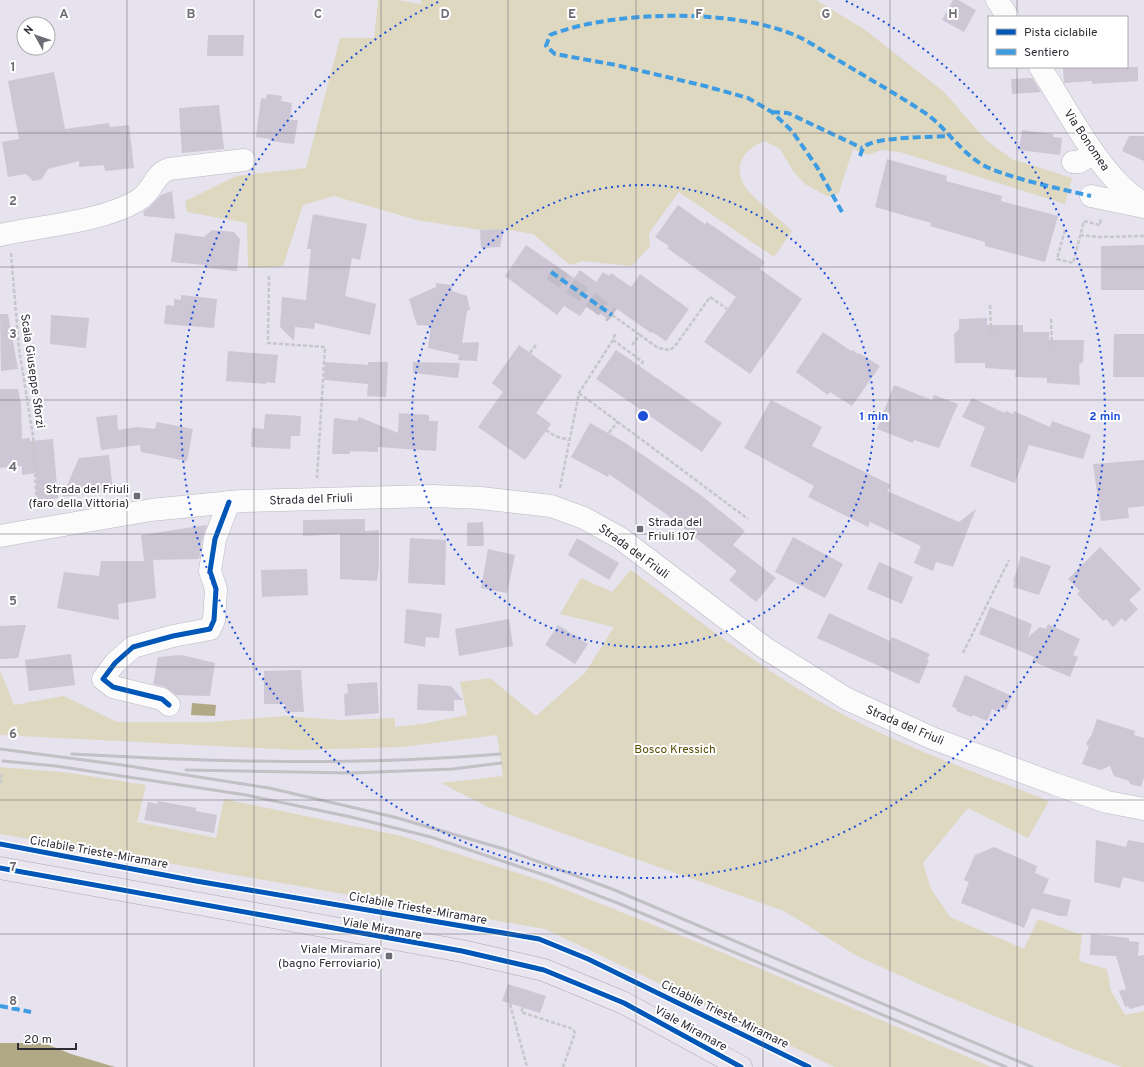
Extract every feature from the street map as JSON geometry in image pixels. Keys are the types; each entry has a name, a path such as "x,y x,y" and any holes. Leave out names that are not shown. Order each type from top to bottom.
{"main road":[{"path":"997,0 1007,16"},
{"name":"Via Bonomea","path":"1041,68 1094,152 1116,182 1135,199 1144,203"},
{"path":"1072,162 1079,162 1094,152"},
{"path":"4,234 89,218 118,210 138,200 148,192 160,173 169,169 244,160"},
{"path":"1093,205 1144,207"},
{"name":"Strada del Friuli","path":"0,536 151,510 229,502 433,496 481,498 540,504 568,511 601,526 620,538 764,648 847,699 932,738 1055,784 1107,802 1144,809"},
{"path":"169,705 162,698 113,687 103,679 115,663 133,647 173,636 210,629 214,620 216,589 210,571 215,539 229,502"},
{"name":"Viale Miramare","path":"0,868 462,951 537,968 624,1003 741,1067"}],"path":[{"path":"1065,230 1057,259 1073,263 1084,221 1100,225 1102,216 1093,205"},
{"path":"1080,235 1098,237 1144,236"},
{"path":"269,276 268,343 325,347 315,499"},
{"path":"612,315 658,348 670,350 675,346 710,298 727,309"},
{"path":"990,305 991,333"},
{"path":"1051,319 1052,349"},
{"path":"560,488 579,393 613,340 615,334"},
{"path":"632,346 640,335"},
{"path":"613,340 643,362 639,366"},
{"path":"530,353 536,345"},
{"path":"579,393 748,519"},
{"path":"609,433 618,421"},
{"path":"546,430 555,436 569,440"},
{"path":"963,653 1009,560"},
{"path":"0,783 2,774"},
{"path":"510,1004 527,1067"},
{"path":"523,1008 521,1012 573,1029 575,1033 563,1067"}],"green space":[{"path":"378,0 397,0 421,4 421,0 816,0 864,29 944,92 987,141 1012,159 1072,178 1065,204 900,152 881,150 868,155 853,149 839,192 835,196 827,196 805,184 793,171 780,149 765,141 752,148 743,157 740,175 746,188 792,231 774,257 679,192 649,233 650,246 632,266 582,261 570,265 533,234 504,229 480,230 417,220 334,196 303,205 283,266 248,268 247,223 187,212 185,201 236,176 306,168 340,38 374,38"},
{"name":"Bosco Kressich","path":"631,570 748,656 797,688 849,718 962,768 1049,801 1028,838 968,808 923,863 931,889 950,917 1024,949 1038,919 1082,935 1079,961 1107,969 1111,991 1125,1015 1144,1011 1144,1067 1122,1067 1076,1050 937,992 857,956 784,911 488,807 441,783 503,776 497,735 402,747 297,750 0,735 0,670 14,705 64,696 117,722 213,722 284,716 342,720 395,718 395,727 423,724 467,715 460,682 490,678 536,716 585,673 614,627 560,614 581,578 612,592"},
{"path":"0,767 70,773 146,785 137,822 216,838 224,799 401,836 546,882 721,952 991,1067 835,1067 545,929 0,834"}],"shaded area":[{"path":"192,703 216,705 215,716 191,715"},
{"path":"0,1043 44,1043 71,1054 115,1067 0,1067"}],"building":[{"path":"953,0 958,0 976,10 964,32 942,20"},
{"path":"208,35 244,35 243,56 207,56"},
{"path":"1138,67 1138,81 1092,84 1092,81 1064,83 1063,68"},
{"path":"54,72 65,129 109,123 110,127 129,125 134,168 105,171 104,165 79,167 79,161 48,169 42,179 33,181 26,174 8,177 2,142 19,139 8,81"},
{"path":"1032,78 1041,92 1012,94 1011,79"},
{"path":"267,94 282,96 281,101 292,103 290,120 298,120 294,144 270,141 270,139 256,137 261,98 266,99"},
{"path":"219,105 224,149 182,153 179,108"},
{"path":"1022,130 1053,134 1053,137 1062,138 1060,155 1019,150"},
{"path":"1129,136 1144,136 1144,161 1122,151"},
{"path":"887,159 947,176 946,181 1002,196 1001,201 1058,216 1045,262 985,246 985,242 930,226 931,223 875,207"},
{"path":"172,191 175,219 144,216 143,212 161,195"},
{"path":"678,205 705,224 707,222 765,262 760,269 802,299 750,374 704,342 736,297 667,248 669,246 655,237"},
{"path":"313,214 367,224 360,260 352,258 345,296 376,304 370,335 315,323 314,329 295,327 294,341 280,327 282,297 306,300 311,249 307,249"},
{"path":"504,229 500,247 481,248 480,230"},
{"path":"212,230 234,232 240,239 237,271 207,268 205,265 171,262 175,233 204,237"},
{"path":"526,245 574,278 580,270 596,282 603,272 609,276 611,273 631,287 640,274 689,309 666,341 652,332 651,333 617,309 609,320 588,305 580,316 564,306 557,315 505,276"},
{"path":"1144,245 1144,290 1101,290 1101,246"},
{"path":"436,283 452,285 452,291 467,296 470,310 467,311 462,343 479,342 477,361 458,360 459,355 428,348 431,326 417,325 409,299 436,287"},
{"path":"181,295 217,299 214,328 164,324 166,305 174,306 174,299 181,300"},
{"path":"0,314 8,314 18,369 1,371"},
{"path":"51,315 89,318 86,348 50,344"},
{"path":"987,318 987,325 1023,325 1023,332 1049,332 1049,340 1084,340 1083,362 1079,365 1080,385 1047,383 1047,378 1015,377 1016,370 985,368 985,363 955,363 954,334 959,329 959,319"},
{"path":"823,332 851,351 852,350 858,354 859,353 880,366 852,406 830,392 828,395 796,372"},
{"path":"1114,334 1144,334 1144,377 1113,377"},
{"path":"519,345 562,376 536,413 551,424 525,460 478,427 503,392 492,383"},
{"path":"616,350 722,423 702,452 596,379"},
{"path":"228,351 278,355 275,383 266,382 266,384 226,381"},
{"path":"325,362 368,365 368,362 388,362 386,397 367,396 368,384 324,380"},
{"path":"413,362 460,363 458,378 413,373"},
{"path":"894,385 932,400 934,395 958,404 939,448 914,440 913,443 877,429"},
{"path":"0,389 18,389 21,404 22,439 30,438 30,441 53,439 58,498 37,501 36,473 22,475 22,466 0,468"},
{"path":"972,398 1005,413 1006,411 1013,414 1014,411 1050,427 1052,421 1091,435 1083,459 1029,445 1015,483 970,466 985,427 962,417"},
{"path":"771,400 822,427 812,446 891,485 887,491 959,522 976,509 953,567 936,562 933,571 914,563 921,546 870,522 868,527 808,497 814,486 744,448"},
{"path":"399,413 429,415 429,421 438,421 436,451 378,447 378,452 350,451 350,454 332,454 334,418 357,421 359,417 398,433"},
{"path":"265,414 301,416 300,436 291,436 290,449 251,447 252,428 264,429"},
{"path":"117,415 118,430 137,427 155,429 157,422 193,429 187,461 141,452 140,445 101,450 96,417"},
{"path":"590,423 624,442 702,496 745,531 733,545 776,578 756,602 729,580 737,571 666,514 609,474 608,477 571,457"},
{"path":"109,455 113,491 62,497 79,458"},
{"path":"1144,460 1144,506 1128,508 1129,518 1101,521 1093,464"},
{"path":"365,519 365,531 379,530 379,565 377,581 340,579 340,534 303,536 303,520"},
{"path":"483,522 484,546 467,546 467,523"},
{"path":"207,525 199,559 148,560 153,560 156,598 118,604 119,620 57,608 64,572 99,576 101,561 144,561 141,535"},
{"path":"793,537 843,564 825,598 775,572"},
{"path":"410,538 446,540 445,585 408,583"},
{"path":"577,538 619,563 609,580 568,555"},
{"path":"1100,547 1141,589 1129,600 1138,609 1125,622 1122,618 1113,627 1106,619 1103,621 1077,594 1080,591 1068,579"},
{"path":"488,549 515,555 507,593 481,588"},
{"path":"1021,556 1051,566 1039,595 1013,587 1015,582 1013,582"},
{"path":"879,562 913,577 902,604 867,589"},
{"path":"307,569 308,595 262,597 261,570"},
{"path":"990,607 1032,624 1028,637 1040,627 1046,629 1048,624 1080,639 1073,655 1078,657 1070,677 1032,661 1034,657 979,634"},
{"path":"406,609 442,614 439,638 426,637 425,647 404,643"},
{"path":"829,613 890,641 892,637 930,654 919,684 817,638"},
{"path":"509,619 513,646 459,656 455,629"},
{"path":"26,625 18,658 0,659 0,626"},
{"path":"558,625 588,644 575,664 545,645"},
{"path":"71,654 75,685 29,691 25,660"},
{"path":"182,655 215,663 210,696 176,695 165,687 153,684 158,657"},
{"path":"301,670 304,712 285,712 285,704 264,704 264,671"},
{"path":"965,675 1012,696 1006,710 1000,708 998,712 992,709 987,721 973,715 972,717 956,711 957,709 952,706"},
{"path":"377,682 379,713 345,716 344,694 348,693 347,684"},
{"path":"418,684 451,686 463,700 454,700 454,711 417,710"},
{"path":"1097,719 1135,731 1134,735 1144,738 1144,777 1141,787 1130,784 1129,781 1114,776 1110,766 1100,770 1082,764 1089,746 1086,744 1092,734"},
{"path":"158,801 196,808 196,811 217,815 214,833 144,820 148,802 157,804"},
{"path":"1096,840 1126,847 1128,840 1144,843 1144,882 1123,877 1120,888 1094,882"},
{"path":"994,847 1037,866 1035,873 1049,879 1043,893 1071,900 1067,916 1060,916 1032,908 1024,928 961,903 969,882 964,880 975,855"},
{"path":"1091,934 1129,938 1129,941 1139,942 1138,956 1144,955 1144,1005 1130,1009 1128,1006 1125,1007 1119,991 1126,989 1116,956 1090,955"},
{"path":"508,984 546,996 540,1013 502,1001"}],"tunnel":[{"path":"551,272 612,315"}],"railway":[{"path":"0,749 122,765 269,788 394,817 504,849 612,889 1032,1067"},
{"path":"72,754 286,762 447,758 500,754"},
{"path":"3,761 56,766 246,795 351,817 431,837 550,877 620,904 1006,1067"},
{"path":"186,770 351,773 453,769 501,763"}],"marked path":[{"path":"842,212 817,167 792,131 772,112 748,98 705,86 616,65 555,54 546,46 550,35 576,27 640,17 710,17 743,21 773,28 805,40 928,115 936,121 964,151 989,168 1026,180 1091,196"},
{"path":"772,112 788,113 862,148"},
{"path":"860,156 865,146 885,140 951,136"},
{"path":"551,272 612,315"},
{"path":"0,1006 31,1012"}],"cycle path":[{"path":"169,705 162,699 113,687 103,679 115,663 133,647 173,636 210,629 214,620 216,589 210,571 215,539 229,502"},
{"name":"Ciclabile Trieste-Miramare","path":"0,844 196,881 539,939 588,959 809,1067"},
{"path":"0,868 462,951 544,970 624,1003 741,1067"}],"place":[{"name":"Strada del Friuli (faro della Vittoria)","path":"137,496"},
{"name":"Strada del Friuli 107","path":"640,529"},
{"name":"Viale Miramare (bagno Ferroviario)","path":"389,956"}]}
